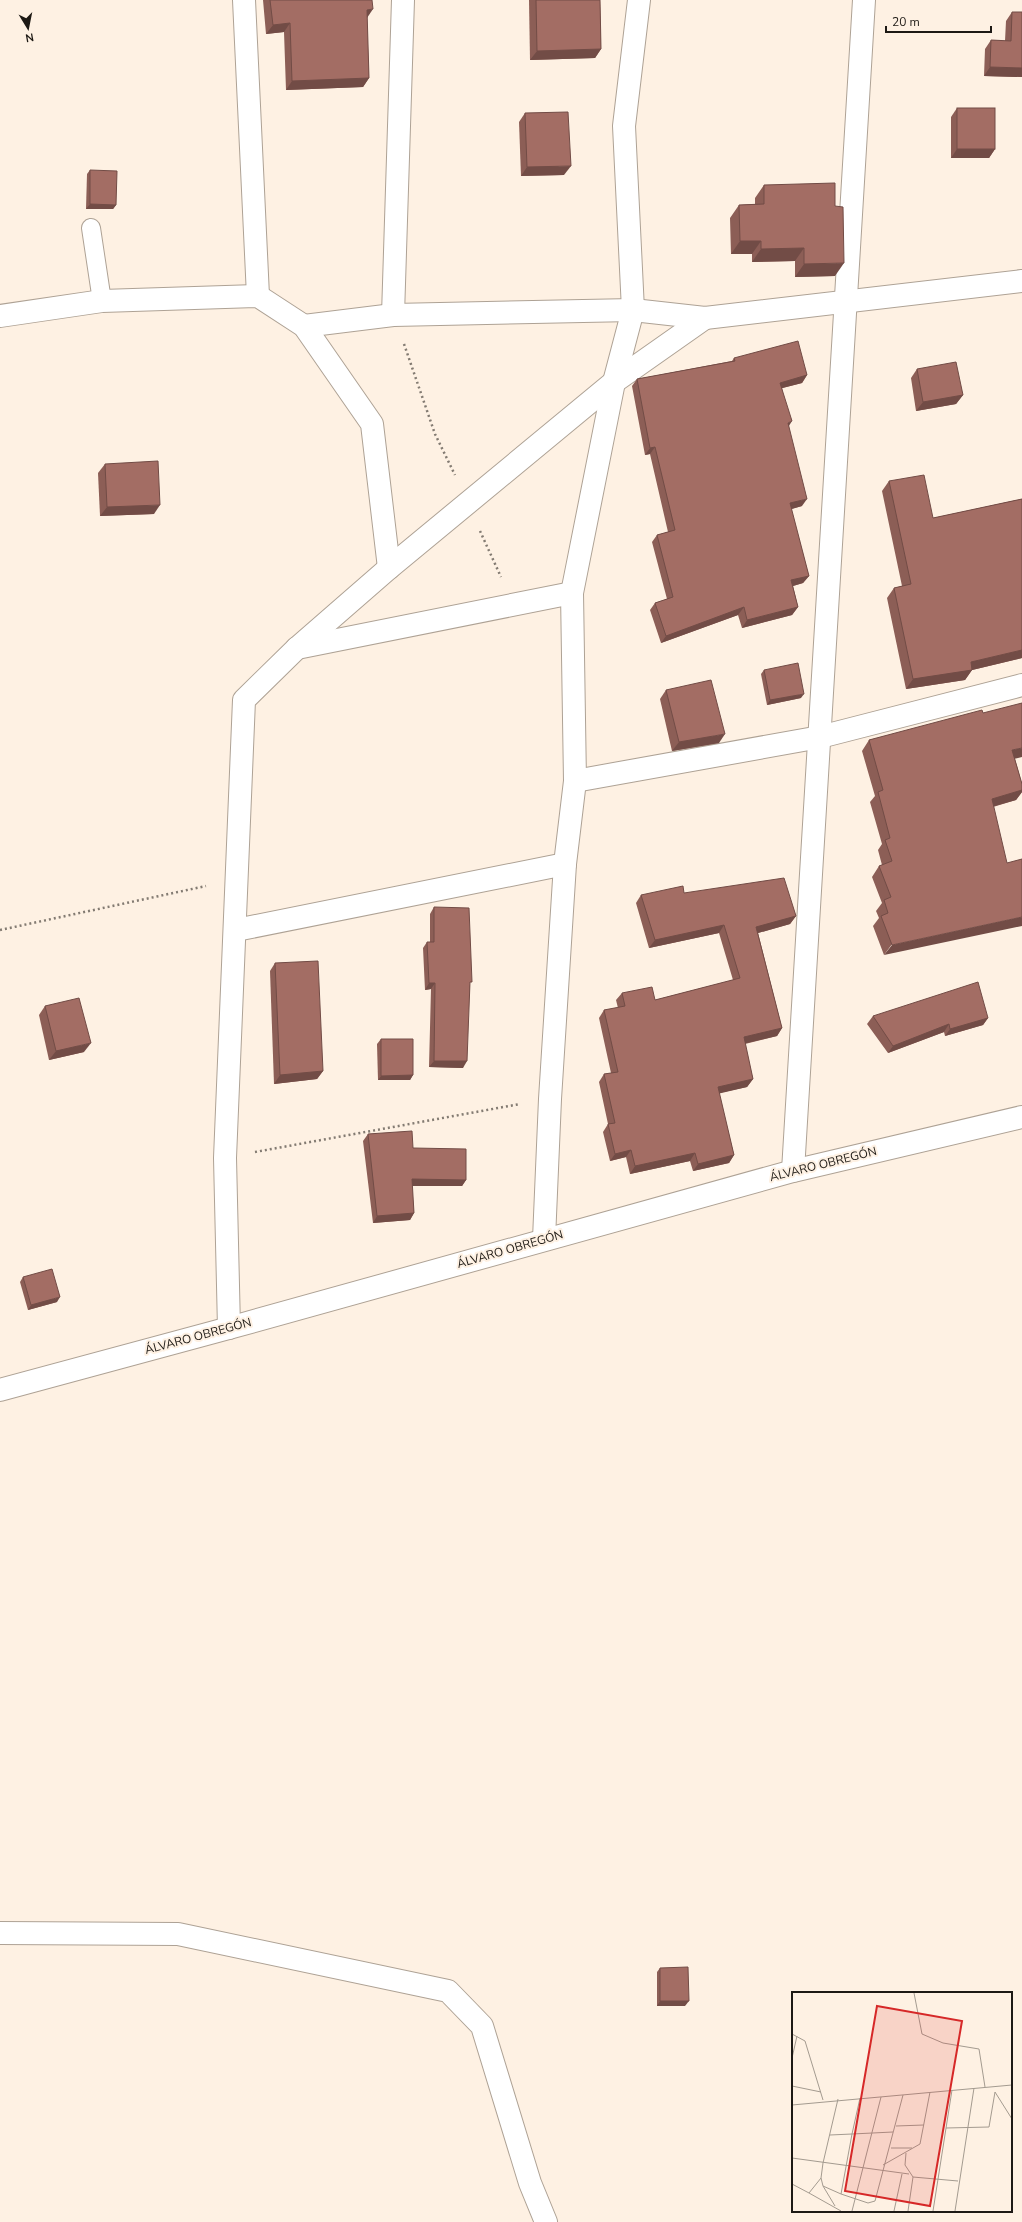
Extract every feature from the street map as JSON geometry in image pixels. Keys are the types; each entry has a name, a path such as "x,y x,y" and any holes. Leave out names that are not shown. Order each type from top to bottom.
{"street":[{"path":"244,0 258,296"},
{"path":"393,315 403,0"},
{"path":"544,1239 550,1098 565,864 575,781 572,593 614,382 633,310 624,126 639,0"},
{"path":"793,1171 864,0"},
{"path":"304,326 393,315 633,310 705,318 1022,281"},
{"path":"0,316 102,301 258,296 304,326 372,424 389,568"},
{"path":"229,1328 225,1158 236,930 244,700 296,649 389,568 614,382 705,318"},
{"path":"296,649 513,603 572,593"},
{"path":"575,781 820,737 1022,685"},
{"path":"236,930 565,864"},
{"name":"ÁLVARO OBREGÓN","path":"0,1390 793,1171 1022,1116"},
{"path":"0,1933 178,1934 448,1991 482,2026 530,2183 546,2222"}],"lane":[{"path":"91,228 102,301"}],"path":[{"path":"393,315 435,434 513,603"},
{"path":"0,930 238,879"},
{"path":"225,1158 550,1098"}],"building":[{"path":"270,0 372,0 373,9 367,10 369,78 292,81 290,23 273,25"},
{"path":"536,0 600,0 601,49 537,51"},
{"path":"1012,12 1022,12 1022,68 990,67 991,40 1011,41"},
{"path":"957,108 995,108 995,149 957,149"},
{"path":"568,112 571,166 527,167 525,113"},
{"path":"90,170 117,171 116,205 90,204"},
{"path":"835,183 835,206 843,207 844,263 804,264 804,248 761,249 761,241 740,241 739,205 764,204 764,185"},
{"path":"798,341 807,375 780,383 792,421 788,423 807,499 790,503 809,576 791,580 798,607 747,620 744,607 666,636 655,603 673,597 657,535 675,530 655,447 650,448 637,379 735,361 734,358"},
{"path":"956,362 963,395 923,402 917,369"},
{"path":"158,461 160,505 107,507 105,464"},
{"path":"924,475 933,518 1022,499 1022,650 971,662 972,670 913,679 894,588 911,584 889,481"},
{"path":"798,663 804,694 770,700 764,670"},
{"path":"711,680 725,734 679,742 666,690"},
{"path":"1022,703 1022,748 1012,750 1022,784 1022,790 992,799 1007,863 1022,859 1022,917 892,945 881,916 888,913 884,900 891,897 879,866 892,861 885,840 890,838 878,792 883,790 869,740 982,710 983,713"},
{"path":"784,878 796,916 756,927 782,1028 744,1037 753,1079 718,1087 734,1155 698,1164 695,1153 635,1166 631,1150 615,1154 608,1124 615,1123 604,1074 618,1072 604,1010 625,1006 622,993 652,987 655,1000 740,978 724,925 655,940 641,895 683,886 684,893"},
{"path":"434,907 469,908 472,982 470,982 467,1061 434,1061 435,983 429,983 427,942 434,942"},
{"path":"318,961 323,1071 280,1075 275,963"},
{"path":"978,982 988,1018 950,1029 949,1024 893,1046 873,1016"},
{"path":"79,998 91,1043 56,1051 45,1006"},
{"path":"381,1039 413,1039 413,1075 381,1076"},
{"path":"412,1131 413,1148 466,1149 466,1180 412,1179 414,1213 377,1216 368,1134"},
{"path":"52,1269 60,1297 31,1305 23,1277"},
{"path":"688,1967 689,2001 660,2001 660,1968"}]}
